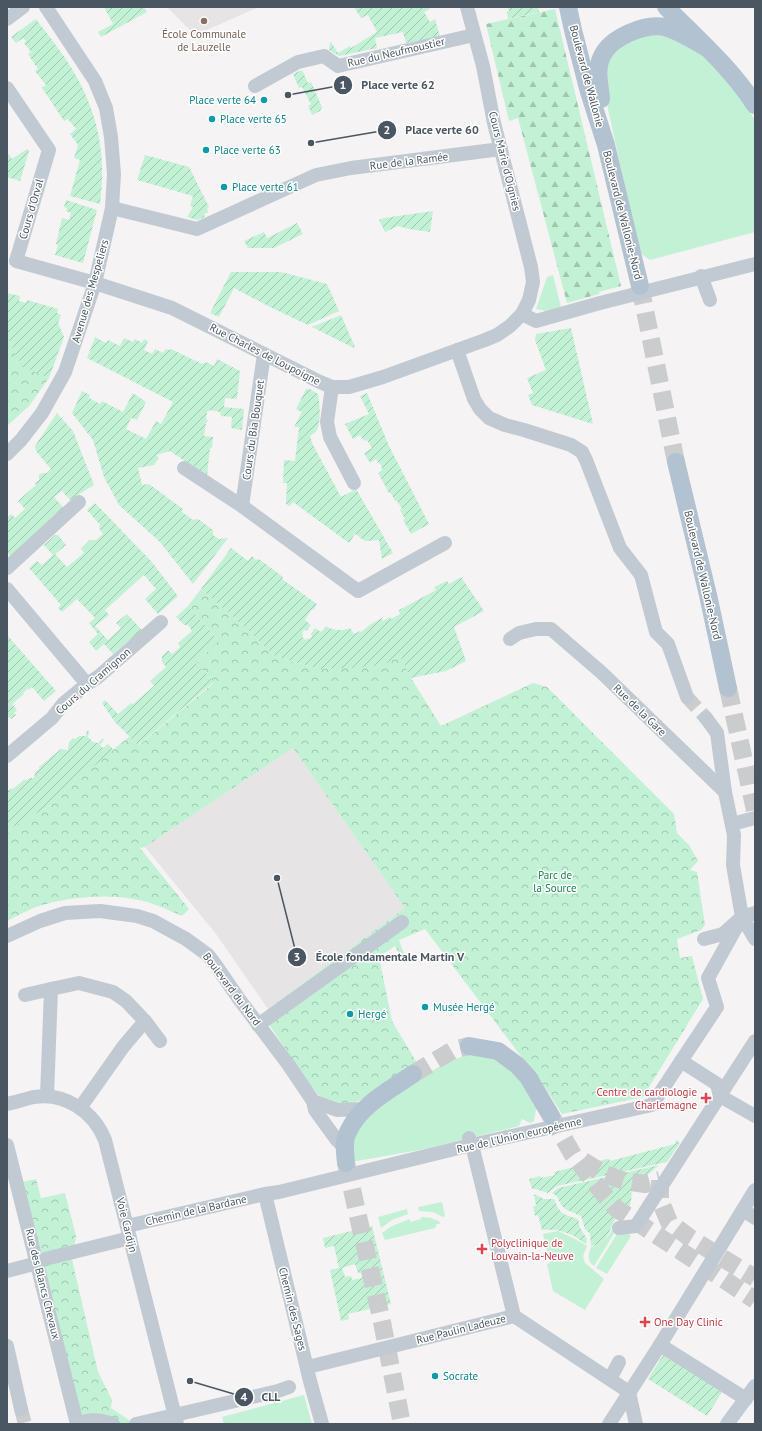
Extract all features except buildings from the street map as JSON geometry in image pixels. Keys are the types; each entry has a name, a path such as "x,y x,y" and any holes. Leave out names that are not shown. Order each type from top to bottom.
{"main road":[{"name":"Boulevard de Wallonie","path":"568,7 589,92 606,145"},
{"path":"666,7 730,73 755,105"},
{"path":"606,145 598,75 601,57 607,49 627,34 652,27 666,27 707,48"},
{"name":"Boulevard de Wallonie-Nord","path":"606,145 640,286"},
{"name":"Boulevard de Wallonie-Nord","path":"676,462 708,595 728,688"},
{"path":"469,1046 498,1051 517,1065 528,1077 551,1116"},
{"path":"345,1155 347,1132 364,1109 413,1074"}],"street":[{"path":"7,19 23,7"},
{"name":"Avenue des Mespeliers","path":"7,454 21,440 42,413 56,389 72,355 95,283 112,208 114,174 111,137 106,108 96,81 46,7"},
{"name":"Cours Marie d'Oignies","path":"467,7 483,66 501,149 531,267 533,282 529,300 522,314"},
{"name":"Rue du Neufmoustier","path":"255,86 298,62 324,56 338,66 474,35"},
{"name":"Cours d'Orval","path":"7,88 49,150 16,261 95,283"},
{"name":"Rue de la Ramée","path":"112,208 197,229 316,175 351,168 501,149"},
{"path":"522,314 536,321 701,276 755,264"},
{"path":"701,276 710,300"},
{"name":"Rue Charles de Loupoigne","path":"95,283 172,308 332,387 349,387 367,382 485,340 497,335 510,326 522,314"},
{"path":"457,350 474,398 480,409 489,418 505,425 571,445 582,452 620,548 641,575 656,632 668,644 687,697"},
{"name":"Cours du Bia Bouquet","path":"242,506 264,354"},
{"path":"332,387 327,422 330,438 354,483"},
{"path":"184,468 242,506 358,591 445,543"},
{"path":"7,568 79,502"},
{"path":"7,588 87,684"},
{"name":"Cours du Cramignon","path":"7,756 52,718 63,704 98,677 161,622"},
{"name":"Rue de la Gare","path":"510,639 519,633 536,629 551,630 602,673 725,792"},
{"path":"706,718 717,733 725,792 733,829 733,865 755,939"},
{"path":"733,829 755,818"},
{"name":"Boulevard du Nord","path":"7,936 40,921 65,914 100,911 137,916 153,921 186,939 208,955 288,1064 313,1101 315,1110 336,1139 345,1155"},
{"path":"704,939 723,934 749,915"},
{"name":"Rue de l'Union européenne","path":"265,1194 279,1192 471,1144 652,1105 717,1007 708,978 749,915"},
{"path":"258,1024 402,922"},
{"path":"25,995 79,984 113,992 126,1001 145,1021 160,1041"},
{"path":"47,1096 51,989"},
{"path":"80,1108 123,1047 145,1021"},
{"path":"619,1228 636,1226 755,1040"},
{"path":"681,1061 717,1084 720,1096 755,1116"},
{"name":"Voie Cardijn","path":"7,1104 34,1097 47,1096 65,1100 80,1108 96,1123 105,1140 176,1419"},
{"path":"313,1101 337,1110 364,1109"},
{"name":"Rue des Blancs Chevaux","path":"7,1144 78,1424"},
{"path":"471,1144 513,1313"},
{"path":"609,1424 629,1392 636,1373 660,1345 749,1214 755,1190"},
{"name":"Chemin de la Bardane","path":"7,1271 128,1232 265,1194"},
{"name":"Chemin des Sages","path":"265,1194 283,1245 310,1381 322,1424"},
{"name":"Rue Paulin Ladeuze","path":"308,1366 513,1313 629,1392"},
{"path":"660,1345 746,1399"},
{"path":"7,1346 22,1409"},
{"path":"608,1378 619,1362"},
{"path":"727,1424 755,1386"},
{"path":"136,1424 176,1419 289,1387"},
{"path":"629,1392 636,1424"},
{"path":"78,1424 86,1420 113,1424"}],"shaded area":[{"name":"École Communale de Lauzelle","path":"167,7 259,7 195,35"},
{"path":"293,748 405,908 268,1009 216,934 145,847"}],"green space":[{"path":"104,7 144,7 147,12 101,37 98,32 113,24"},
{"path":"354,7 428,7 430,9 424,12 430,22 435,19 440,37 406,43 403,32 375,38 377,48 339,56 329,50 330,42 338,53 350,46 351,48 377,32 368,15 361,18"},
{"path":"508,7 538,7 539,12 508,19"},
{"path":"555,9 621,286 567,303 518,118 509,121 486,24"},
{"path":"36,19 60,51 88,99 97,128 102,158 102,188 100,204 70,196 80,160 74,158 78,145 70,134 76,129 68,119 64,121 42,88 46,85 35,71 38,69 28,54 31,52 24,43 26,41 23,38 16,43 11,37"},
{"path":"640,34 671,36 703,54 736,92 755,120 755,232 650,260 639,251 601,77 608,56"},
{"path":"302,70 308,83 311,82 322,107 320,111 312,115 308,106 311,104 302,87 299,88 293,74"},
{"path":"27,149 29,151 20,181 7,177 7,152 12,159"},
{"path":"145,155 189,167 209,207 207,208 208,212 204,214 205,217 197,220 187,217 193,207 190,206 193,196 137,180"},
{"path":"66,200 97,210 83,263 55,255 62,218 69,220 71,213 66,211 67,208 64,207"},
{"path":"433,211 430,232 398,226 385,232 379,220 384,218"},
{"path":"297,223 303,234 274,248 248,248 244,241 264,232 267,238"},
{"path":"231,272 281,272 327,284 339,311 308,325 234,288 219,317 210,313"},
{"path":"553,275 561,307 546,311 536,309 547,277"},
{"path":"7,293 20,296 19,301 26,303 27,300 58,309 57,313 61,315 58,323 64,337 49,378 23,367 7,338"},
{"path":"341,315 355,347 354,348 312,327"},
{"path":"571,328 593,424 532,405 528,395 533,393 527,378 546,370 535,340 536,334"},
{"path":"95,337 106,343 108,340 120,346 124,338 133,342 135,339 142,343 144,339 148,341 144,350 152,354 155,349 163,353 166,349 171,349 202,364 206,362 214,366 217,359 240,371 237,399 225,398 224,407 244,409 242,430 231,428 232,417 221,416 220,412 210,410 207,412 206,418 208,421 206,423 204,436 213,437 212,448 210,448 207,476 170,451 156,455 159,458 154,465 138,468 142,485 149,484 183,509 182,512 193,520 198,519 213,530 213,535 219,539 228,538 193,584 160,542 119,505 104,477 93,440 72,413 82,391 90,395 89,398 100,404 102,401 123,412 133,393 146,402 137,420 131,418 126,429 146,439 156,421 161,424 173,402 87,358"},
{"path":"7,338 23,366 49,378 29,406 7,426"},
{"path":"306,389 310,389 318,394 319,402 320,417 317,430 310,436 313,445 341,497 356,489 393,553 382,559 379,540 365,541 355,534 349,543 293,502 290,506 286,504 287,483 283,483 284,460 295,461 299,427 294,427 302,412 296,409"},
{"path":"367,393 389,446 429,524 411,534 403,520 405,519 400,510 402,509 397,501 395,501 391,493 389,493 378,473 382,470 381,464 380,465 376,459 370,463 364,453 372,448 367,440 364,441 360,435 353,439 345,424 369,414 360,396"},
{"path":"57,413 73,431 94,485 70,500 62,491 54,497 63,507 60,512 10,556 7,552 7,518 11,514 15,518 25,509 18,501 36,485 35,483 39,480 39,475 42,473 47,473 51,469 36,451 35,446"},
{"path":"95,503 151,561 178,596 158,614 145,599 156,589 144,575 105,610 109,615 95,626 108,640 121,628 116,623 127,614 142,630 113,654 104,644 96,651 89,642 98,634 89,623 95,618 77,599 62,612 58,608 61,605 29,568 37,561 42,565 53,555 44,545 55,535 58,535 66,545 55,554 67,567 84,553 81,549 90,540 96,540 103,534 99,528 100,525 87,510"},
{"path":"231,548 248,561 252,556 256,560 259,559 283,577 282,579 317,604 305,620 311,625 307,631 304,630 302,633 302,637 306,640 308,638 310,639 315,628 321,632 326,626 338,630 350,628 354,634 360,631 361,632 382,618 383,621 400,614 399,610 436,590 434,587 447,581 449,584 461,577 484,611 454,627 466,661 446,671 411,678 400,656 383,665 320,669 276,657 201,589"},
{"name":"Parc de la Source","path":"201,589 276,657 320,669 383,665 400,656 411,678 441,726 533,683 547,687 674,814 677,833 689,845 698,861 690,870 697,872 705,925 701,930 677,939 680,958 692,956 703,999 643,1097 562,1114 548,1092 425,929 399,940 404,954 400,955 395,946 379,957 392,1021 417,1063 359,1101 347,1104 334,1103 320,1096 310,1085 270,1026 268,1009 405,908 293,748 145,847 140,848 189,909 182,916 139,900 122,897 100,897 78,898 41,905 7,921 7,830 50,806 77,779 130,736 139,745 214,683 196,663 219,641 188,606"},
{"path":"188,606 219,641 196,663 214,682 138,745 115,722 102,703 105,700 118,714 131,703 133,704 154,686 150,681 166,667 162,662 162,656 168,650 172,654 180,647 178,643 192,631 188,625 184,625 176,617"},
{"path":"7,635 56,691 44,701 32,687 29,690 28,688 23,693 24,694 12,704 17,710 14,713 16,715 11,719 9,717 7,719"},
{"path":"87,730 89,732 88,737 93,742 98,743 103,738 104,740 100,745 103,748 108,744 114,750 77,779 50,806 7,830 7,791 14,788 25,779 26,781 29,778 34,778 39,767 61,749 68,750 69,742 73,738 75,739 79,736 86,736"},
{"path":"471,1054 488,1055 512,1070 537,1104 534,1121 530,1123 522,1119 519,1126 425,1149 351,1162 351,1144 366,1117 418,1079 449,1061"},
{"path":"676,1140 680,1143 667,1162 557,1186 548,1193 532,1189 529,1179 540,1176 541,1178 555,1175 554,1172 607,1159 610,1161 675,1144"},
{"path":"659,1165 650,1173 637,1180 643,1185 632,1189 630,1205 615,1219 606,1239 597,1245 591,1246 590,1234 585,1229 581,1216 565,1209 561,1205 557,1196 552,1193 558,1188"},
{"path":"36,1179 41,1198 65,1193 76,1236 71,1255 98,1372 112,1400 111,1408 129,1420 130,1424 83,1424 22,1182"},
{"path":"534,1194 544,1199 554,1199 562,1213 578,1219 580,1228 587,1239 586,1244 565,1232 542,1230 538,1215 535,1216 533,1207 536,1206"},
{"path":"442,1202 445,1216 443,1217 433,1212 419,1211 418,1207"},
{"path":"407,1209 408,1214 392,1220 381,1228 378,1217"},
{"path":"421,1217 431,1218 439,1221 440,1224 437,1224 435,1228 385,1240 382,1233 392,1226 410,1219 410,1222 421,1219"},
{"path":"615,1225 618,1227 594,1266 590,1262 589,1258 591,1247 599,1244 605,1239"},
{"path":"372,1226 391,1304 348,1314 349,1319 341,1321 330,1270 339,1268 334,1246 325,1248 323,1238","holes":["355,1264 358,1273 361,1273 362,1278 352,1280 351,1276 345,1277 342,1268"]},
{"path":"620,1229 631,1236 607,1274 596,1268"},
{"path":"558,1231 587,1246 583,1256 585,1263 604,1279 585,1310 553,1291 547,1264 550,1263 543,1234"},
{"path":"665,1352 724,1389 707,1416 648,1379"},
{"path":"304,1395 312,1424 224,1424 222,1417"}],"tunnel":[{"path":"640,286 676,462"},
{"path":"728,688 755,810"},
{"path":"687,697 706,718"},
{"path":"413,1074 453,1050 469,1046"},
{"path":"551,1116 573,1155 617,1209 755,1300"},
{"path":"583,1161 604,1174 625,1181 645,1184 660,1180"},
{"path":"346,1163 382,1322 402,1424"},
{"path":"660,1180 660,1200 669,1222 690,1238 755,1278"},
{"path":"21,1409 25,1424"}],"place":[{"name":"École Communale de Lauzelle","path":"204,21"},
{"name":"Place verte 62","path":"288,95"},
{"name":"Place verte 64","path":"264,100"},
{"name":"Place verte 65","path":"212,119"},
{"name":"Place verte 60","path":"311,143"},
{"name":"Place verte 63","path":"206,150"},
{"name":"Place verte 61","path":"224,187"},
{"name":"École fondamentale Martin V","path":"277,878"},
{"name":"Musée Hergé","path":"425,1007"},
{"name":"Hergé","path":"350,1014"},
{"name":"Centre de cardiologie Charlemagne","path":"706,1098"},
{"name":"Polyclinique de Louvain-la-Neuve","path":"482,1249"},
{"name":"One Day Clinic","path":"645,1322"},
{"name":"Socrate","path":"435,1376"},
{"name":"CLL","path":"190,1381"}]}
